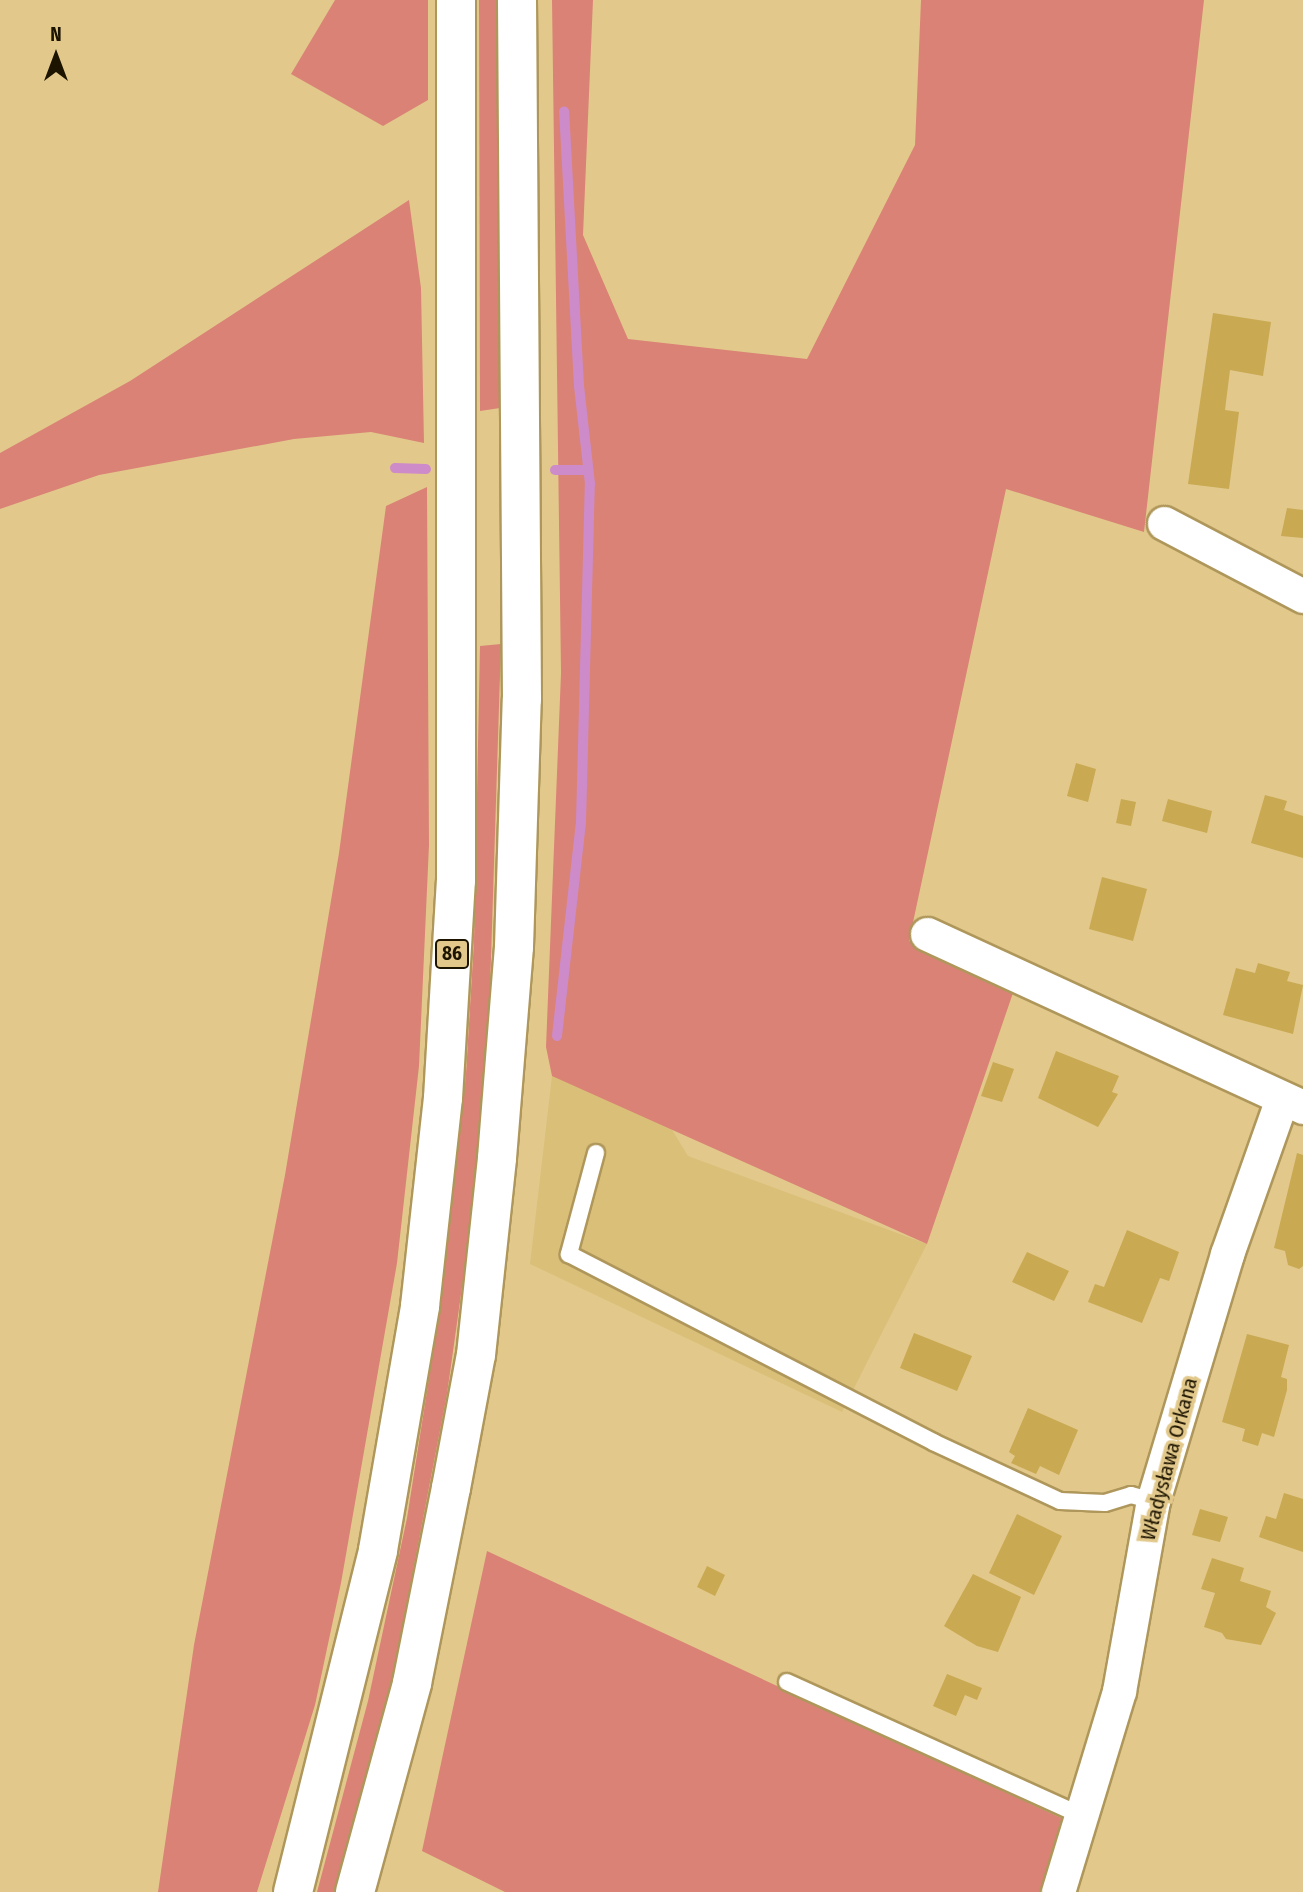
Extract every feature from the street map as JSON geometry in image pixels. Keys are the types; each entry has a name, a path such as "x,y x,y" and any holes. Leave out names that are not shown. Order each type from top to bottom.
{"main road":[{"name":"86","path":"293,1892 377,1550 420,1306 443,1098 457,867 456,0"},
{"path":"355,1892 412,1683 451,1488 476,1355 497,1158 514,947 522,699 517,0"}],"street":[{"path":"1164,523 1303,596"},
{"name":"Władysława Orkana","path":"927,934 1293,1103 1227,1255 1153,1501 1119,1690 1058,1892"}],"lane":[{"path":"596,1153 569,1254 933,1442 1060,1500 1105,1503 1131,1495 1153,1501"},
{"path":"787,1682 1080,1821"}],"shaded area":[{"path":"335,0 428,0 428,100 383,126 291,74"},
{"path":"479,0 500,0 502,235 500,408 480,411"},
{"path":"552,0 593,0 583,235 628,339 807,359 915,145 921,0 1204,0 1144,532 1006,489 909,941 1014,990 927,1244 552,1076 546,1047 561,673"},
{"path":"409,200 421,288 424,443 371,432 294,439 99,475 0,509 0,453 130,381"},
{"path":"427,487 429,845 419,1066 397,1263 341,1583 315,1705 257,1892 158,1892 194,1645 285,1175 339,853 386,506"},
{"path":"501,644 488,1052 473,1209 447,1394 391,1685 337,1892 317,1892 368,1701 407,1518 439,1315 466,1074 474,941 480,646"},
{"path":"564,1046 638,1074 688,1156 927,1244 842,1412 530,1264 552,1076"},
{"path":"487,1551 1089,1831 1075,1892 505,1892 422,1851"}],"building":[{"path":"1213,313 1271,322 1263,376 1230,370 1225,410 1239,412 1229,489 1188,484"},
{"path":"1287,508 1303,510 1303,538 1281,536"},
{"path":"1076,763 1096,769 1088,802 1067,796"},
{"path":"1265,795 1287,801 1284,810 1303,816 1303,858 1251,843"},
{"path":"1121,799 1136,802 1131,826 1116,823"},
{"path":"1168,799 1212,811 1207,833 1162,821"},
{"path":"1102,877 1147,889 1133,941 1089,929"},
{"path":"1258,963 1290,972 1287,981 1303,985 1293,1034 1223,1015 1236,968 1255,973"},
{"path":"1056,1051 1119,1076 1112,1092 1118,1094 1098,1127 1038,1098"},
{"path":"993,1062 1014,1069 1002,1102 981,1096"},
{"path":"1297,1153 1303,1155 1303,1266 1299,1269 1288,1265 1285,1251 1274,1248"},
{"path":"1127,1230 1179,1252 1169,1281 1160,1278 1142,1323 1088,1302 1095,1284 1104,1287"},
{"path":"1027,1252 1069,1271 1054,1301 1012,1282"},
{"path":"914,1333 972,1356 957,1391 900,1368"},
{"path":"1247,1334 1289,1345 1281,1377 1287,1379 1287,1390 1274,1437 1262,1433 1258,1446 1242,1441 1245,1429 1222,1422"},
{"path":"1028,1408 1078,1430 1059,1475 1040,1466 1036,1474 1011,1463 1015,1456 1009,1452"},
{"path":"1284,1493 1303,1499 1303,1552 1259,1537 1266,1516 1276,1519"},
{"path":"1200,1509 1228,1517 1220,1542 1192,1535"},
{"path":"1017,1514 1062,1536 1034,1595 989,1573"},
{"path":"1212,1558 1244,1568 1240,1581 1271,1591 1266,1607 1276,1613 1261,1645 1226,1639 1222,1633 1204,1627 1215,1593 1201,1589"},
{"path":"707,1566 725,1575 715,1596 697,1587"},
{"path":"973,1574 1021,1597 998,1652 977,1646 944,1626"},
{"path":"947,1674 982,1688 977,1700 965,1695 956,1716 933,1706"}],"waterway":[{"path":"557,1036 581,822 590,484 579,386 564,111"},
{"path":"395,468 426,469"},
{"path":"555,470 588,470"}]}
